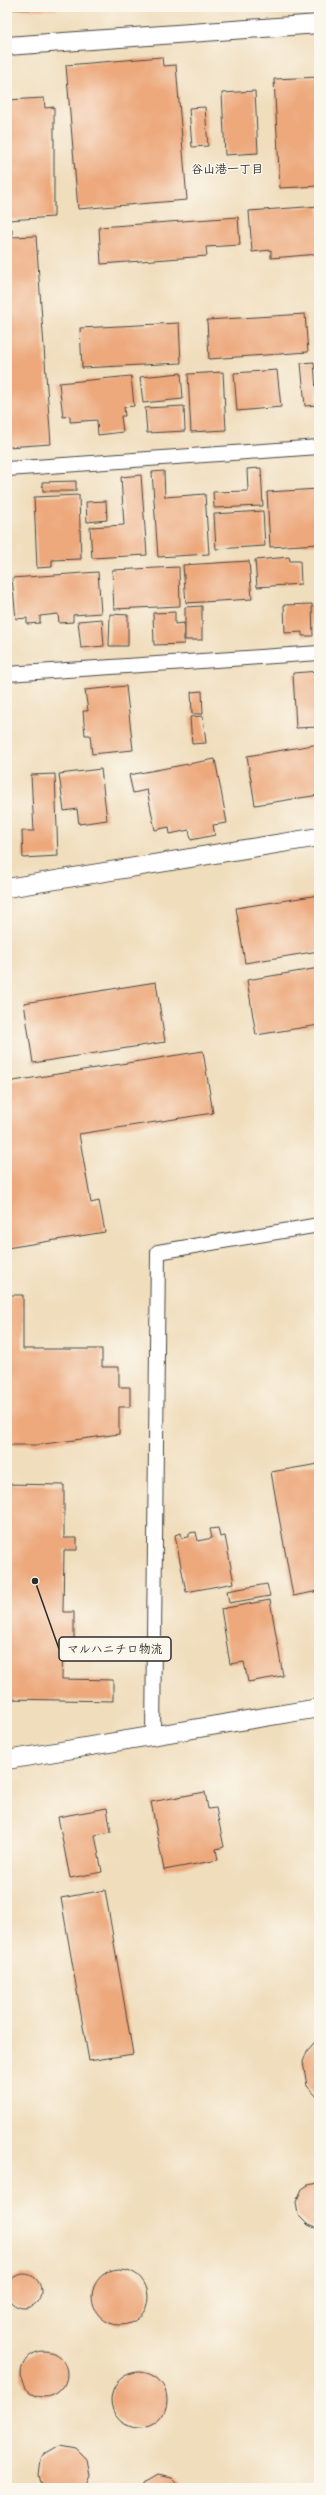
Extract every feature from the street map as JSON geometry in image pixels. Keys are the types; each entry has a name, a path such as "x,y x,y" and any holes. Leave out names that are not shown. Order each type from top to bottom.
{"street":[{"path":"7,46 319,24"},
{"path":"7,469 319,448"},
{"path":"7,674 319,652"},
{"path":"7,888 319,837"},
{"path":"153,1735 158,1252 319,1225"},
{"path":"7,1760 319,1708"}],"building":[{"path":"7,7 57,7 57,10 7,9"},
{"path":"162,57 163,66 176,65 187,200 78,209 66,65"},
{"path":"319,77 319,186 280,188 274,79"},
{"path":"255,91 258,153 225,155 222,93"},
{"path":"44,98 45,108 54,107 54,217 8,220 7,100"},
{"path":"205,107 208,146 192,147 189,108"},
{"path":"319,206 319,254 271,258 271,250 252,252 249,211"},
{"path":"238,217 240,245 206,247 207,256 101,264 99,227"},
{"path":"7,229 12,229 12,237 36,236 51,444 7,447"},
{"path":"305,314 308,352 209,359 207,320"},
{"path":"179,323 181,363 82,368 80,328"},
{"path":"314,362 317,405 305,406 301,363"},
{"path":"277,370 281,407 237,411 234,373"},
{"path":"223,372 226,430 191,432 188,374"},
{"path":"181,373 183,399 143,403 140,377"},
{"path":"131,376 134,406 124,407 125,416 121,416 123,432 98,435 97,420 70,422 70,416 63,417 59,383"},
{"path":"184,406 185,431 147,433 145,408"},
{"path":"261,468 263,506 214,508 213,492 248,491 247,469"},
{"path":"164,471 165,497 205,494 209,554 158,557 152,472"},
{"path":"141,475 147,555 92,558 90,527 124,525 121,477"},
{"path":"76,481 76,491 43,491 42,482"},
{"path":"319,489 319,544 270,547 267,492"},
{"path":"79,495 81,559 52,560 52,567 37,568 34,497"},
{"path":"106,501 107,520 87,522 86,502"},
{"path":"263,511 265,546 216,549 214,514"},
{"path":"289,557 290,561 300,561 301,584 257,587 255,560"},
{"path":"249,561 252,599 186,603 183,565"},
{"path":"179,567 180,606 114,609 112,570"},
{"path":"98,572 101,613 73,615 73,622 59,623 58,614 40,616 40,623 27,624 27,618 16,619 12,578"},
{"path":"312,604 313,636 302,636 302,632 285,633 284,605"},
{"path":"202,606 202,640 185,640 185,607"},
{"path":"175,612 175,624 184,623 184,644 154,645 153,613"},
{"path":"110,614 128,615 128,646 109,646"},
{"path":"102,619 104,646 81,648 78,621"},
{"path":"319,671 319,727 296,728 293,673"},
{"path":"126,686 133,750 92,754 90,735 85,735 83,711 88,711 85,690"},
{"path":"202,691 203,714 192,714 191,692"},
{"path":"203,716 206,743 192,744 190,717"},
{"path":"319,744 319,795 255,805 247,756"},
{"path":"215,759 227,823 213,825 215,835 191,840 189,830 170,834 169,827 155,830 147,790 133,793 129,775"},
{"path":"101,769 107,820 79,824 77,809 64,811 59,774"},
{"path":"55,774 58,856 23,858 22,831 34,831 31,775"},
{"path":"319,895 319,951 245,963 236,908"},
{"path":"319,968 319,1025 256,1035 247,980"},
{"path":"156,982 165,1042 33,1063 24,1003"},
{"path":"203,1051 213,1113 79,1134 91,1203 99,1201 105,1232 7,1248 7,1082"},
{"path":"7,1295 23,1295 23,1349 102,1349 102,1367 119,1367 119,1387 130,1387 130,1407 119,1407 119,1434 37,1445 7,1445"},
{"path":"319,1464 319,1591 293,1596 271,1472"},
{"path":"7,1484 64,1485 64,1538 77,1538 77,1550 64,1550 63,1612 74,1612 74,1645 63,1645 62,1679 113,1680 113,1701 7,1699"},
{"path":"218,1528 220,1537 225,1536 234,1583 186,1592 175,1535 181,1533 182,1538 189,1537 189,1533 196,1532 198,1541 212,1538 210,1529"},
{"path":"267,1584 270,1596 229,1603 227,1591"},
{"path":"270,1600 283,1676 248,1682 244,1662 230,1664 221,1609"},
{"path":"205,1792 208,1809 216,1808 224,1847 216,1849 218,1860 164,1870 151,1802"},
{"path":"107,1808 111,1832 95,1835 102,1872 70,1878 58,1817"},
{"path":"105,1890 133,2054 89,2061 61,1898"},
{"path":"319,2037 319,2099 307,2086 303,2062 307,2051"},
{"path":"319,2183 319,2228 315,2228 308,2225 298,2215 296,2202 302,2189 308,2185"},
{"path":"114,2269 126,2269 140,2277 148,2291 146,2308 140,2317 126,2325 114,2325 104,2320 97,2313 92,2303 92,2291 97,2281 104,2274"},
{"path":"24,2274 30,2275 36,2279 40,2285 40,2297 36,2303 30,2307 24,2308 18,2307 12,2303 8,2297 7,2291 8,2285 12,2279 18,2275"},
{"path":"44,2351 57,2355 63,2361 67,2374 63,2387 57,2393 44,2397 31,2393 25,2387 21,2374 25,2361 31,2355"},
{"path":"133,2372 145,2372 159,2380 167,2394 165,2411 159,2420 145,2428 133,2428 123,2423 116,2416 111,2406 111,2394 116,2384 123,2377"},
{"path":"60,2445 76,2448 87,2459 90,2475 84,2488 45,2488 41,2483 39,2475 41,2459 46,2453"},
{"path":"157,2475 171,2478 181,2488 140,2488 145,2482"}],"place":[{"name":"マルハニチロ物流","path":"35,1581"}],"district":[{"name":"谷山港一丁目","path":"227,168"}]}
